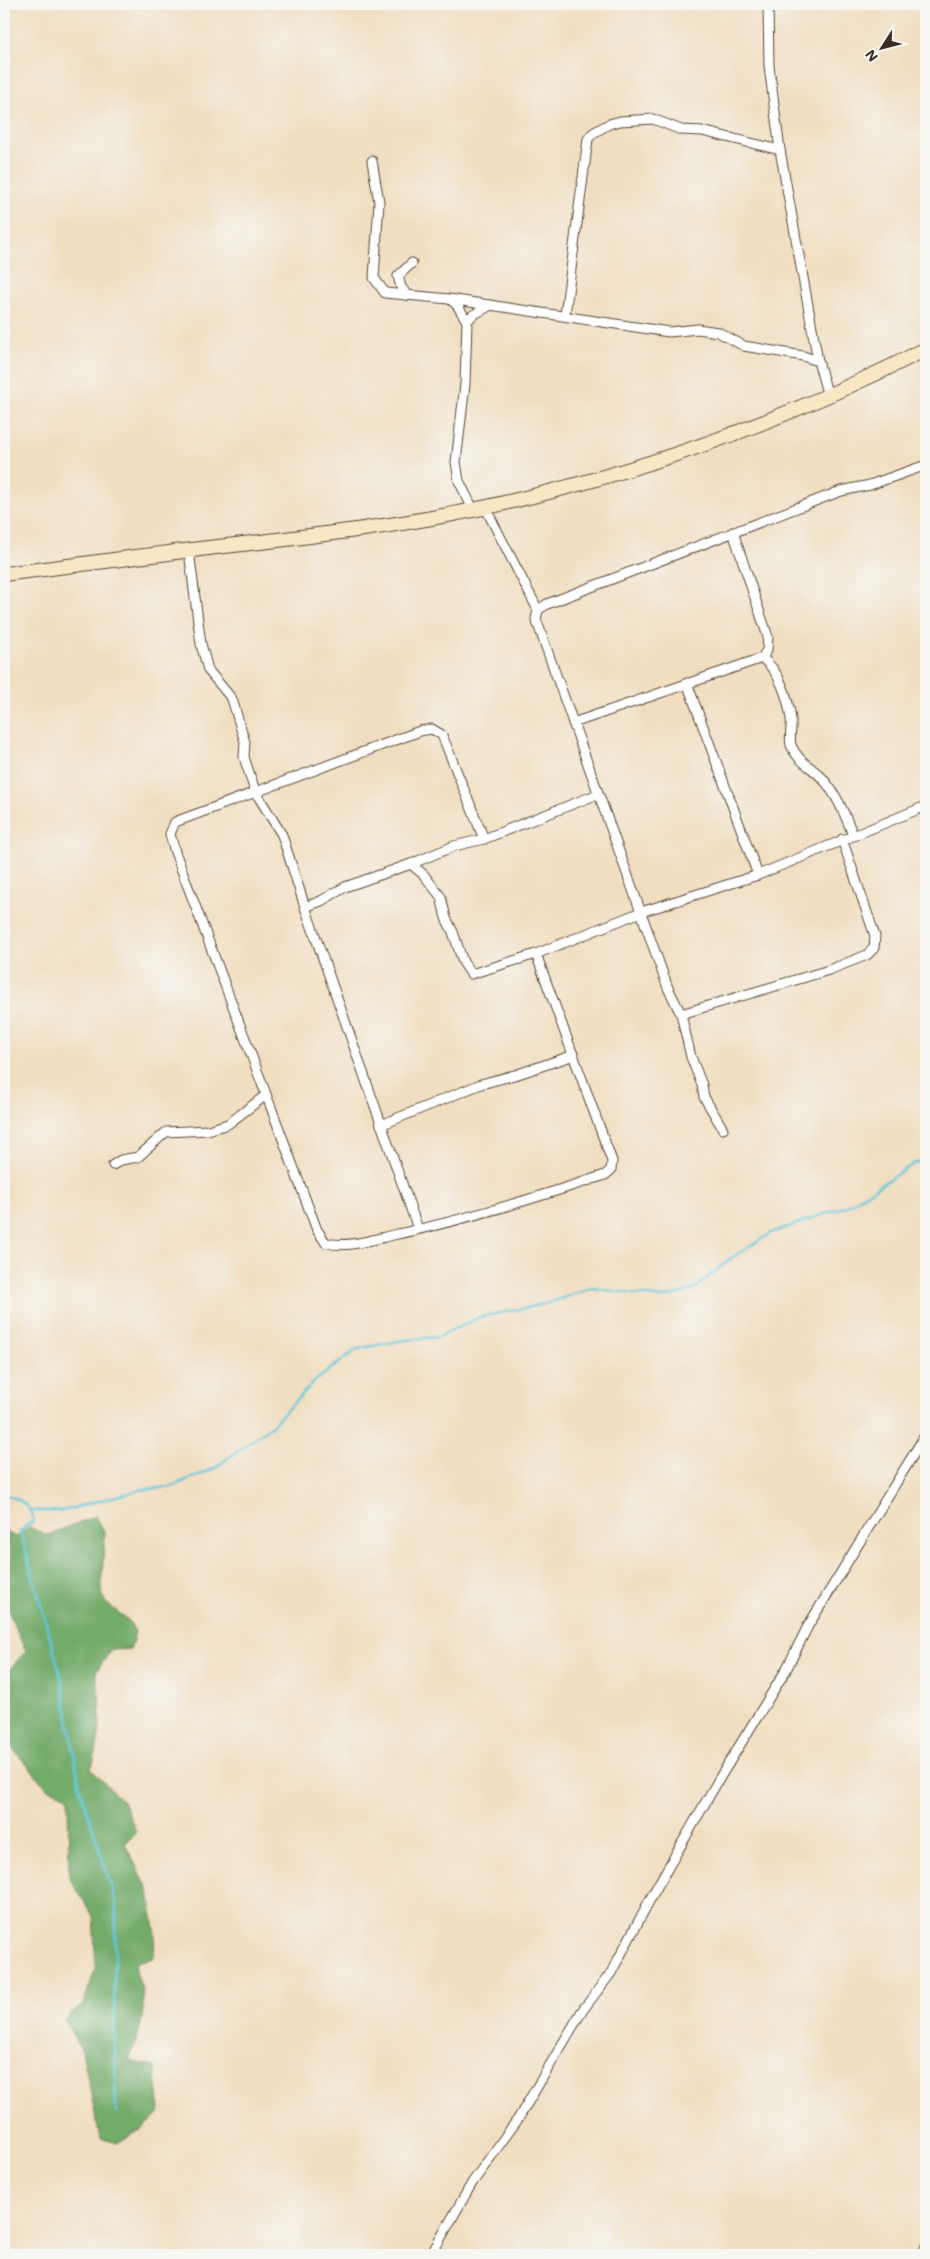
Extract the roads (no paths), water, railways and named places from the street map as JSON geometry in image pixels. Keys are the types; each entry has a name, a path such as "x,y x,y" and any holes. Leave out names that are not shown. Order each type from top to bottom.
{"main road":[{"path":"4,574 382,527 479,508 564,488 666,457 828,396 926,349"}],"street":[{"path":"768,4 769,66 780,150 818,361 828,396"},
{"path":"926,36 926,45"},
{"path":"565,315 588,138 593,132 620,120 653,119 681,130 702,130 780,150"},
{"path":"372,161 378,202 374,278 385,293 450,299 668,332 698,330 718,332 744,346 803,356 818,361"},
{"path":"406,295 400,287 398,276 412,262"},
{"path":"450,299 458,305 467,321 465,384 456,462 459,481 479,508 538,610 536,619 668,988 681,1014 691,1057 702,1085 704,1097 723,1129"},
{"path":"467,321 473,315 491,305"},
{"path":"538,610 547,604 841,491 870,485 926,465"},
{"path":"573,723 762,658 767,650 768,637 733,532"},
{"path":"190,551 201,644 208,670 232,699 246,742 244,758 255,791 282,835 305,907 418,1229"},
{"path":"762,658 768,662 786,695 791,720 791,744 797,756 827,784 839,802 853,835"},
{"path":"687,683 758,875"},
{"path":"484,839 442,735 432,729 420,731 175,822 170,834 175,852 317,1230 326,1243 340,1246 418,1229 554,1192 605,1175 611,1170 612,1161 536,954"},
{"path":"305,907 345,887 411,864 454,846 484,839 598,794"},
{"path":"411,864 424,875 441,897 446,918 463,962 471,974 536,954 641,912 758,875 926,806"},
{"path":"681,1014 829,970 867,955 874,948 875,936 842,839"},
{"path":"381,1125 481,1084 574,1055"},
{"path":"113,1165 121,1160 138,1157 166,1132 208,1130 228,1124 266,1095"},
{"path":"431,2255 472,2183 518,2119 582,2011 611,1973 654,1892 719,1779 786,1670 808,1626 926,1434"},
{"path":"922,2255 926,2247"}],"waterway":[{"path":"31,1511 62,1511 139,1490 170,1487 215,1468 271,1426 315,1381 357,1349 405,1340 438,1337 480,1317 545,1304 592,1288 663,1298 693,1290 730,1259 771,1233 847,1206 915,1163 926,1160"},
{"path":"4,1494 15,1498 27,1506 34,1520 20,1531 61,1676 80,1788 116,1902 114,2009 116,2112"}]}
